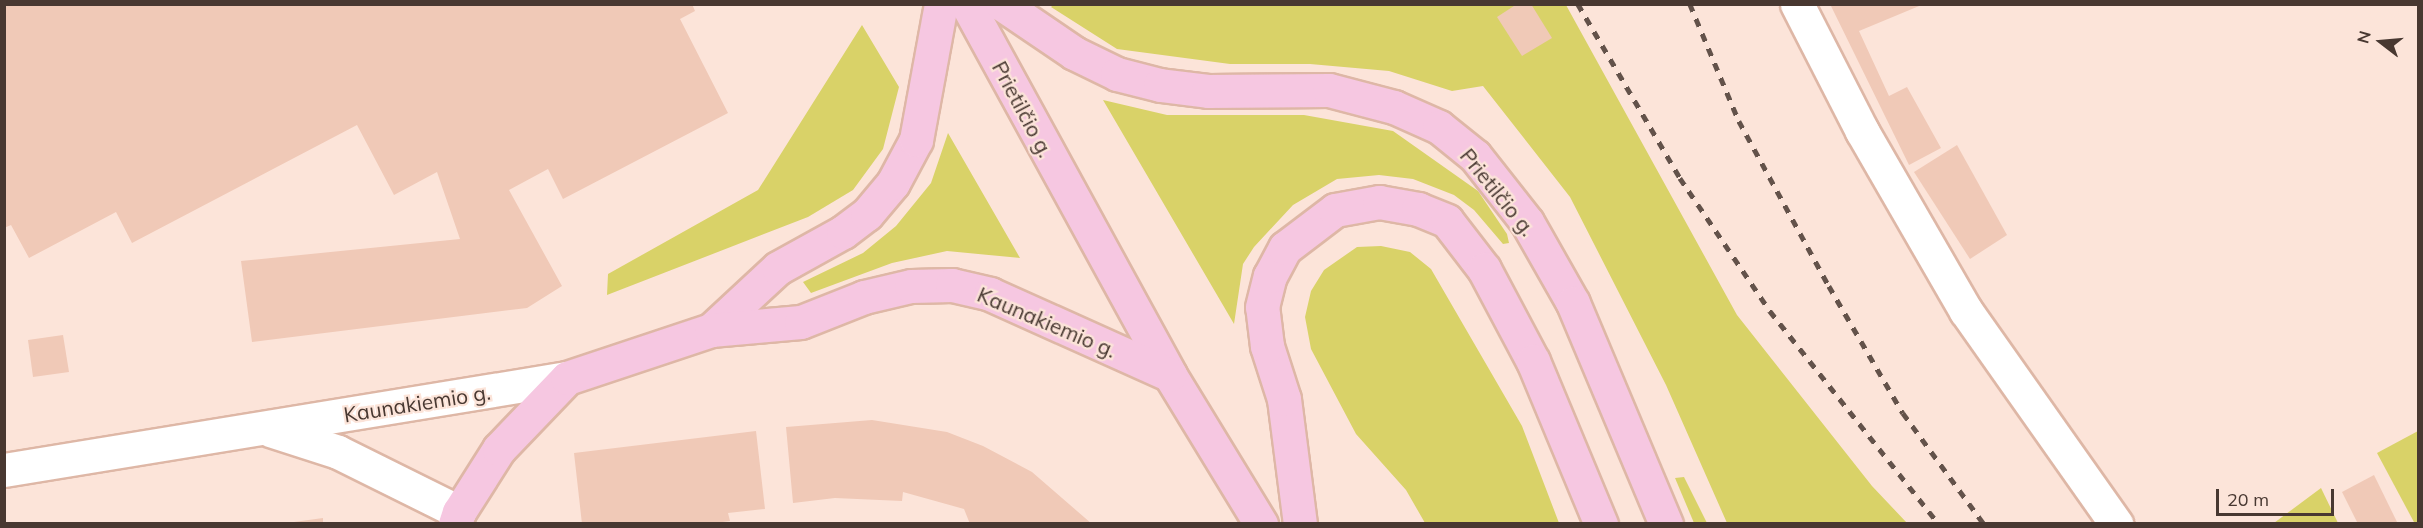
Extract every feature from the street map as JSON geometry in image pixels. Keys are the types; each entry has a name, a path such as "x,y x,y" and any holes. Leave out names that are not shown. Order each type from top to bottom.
{"main road":[{"name":"Kaunakiemio g.","path":"711,330 778,268 843,232 867,214 893,183 916,140 941,4"},
{"name":"Prietilčio g.","path":"967,4 1170,375 1261,524"},
{"name":"Prietilčio g.","path":"1002,4 1074,53 1128,77 1208,91 1329,90 1394,107 1439,127 1475,156 1527,222 1573,303 1666,524"},
{"path":"1299,524 1284,399 1267,346 1263,317 1270,276 1285,248 1335,210 1379,202 1418,208 1447,221 1484,269 1533,361 1601,524"},
{"name":"Kaunakiemio g.","path":"457,518 499,449 567,378 711,330 801,322 864,297 910,286 952,285 990,294 1170,375"}],"street":[{"path":"1797,4 1862,131 1966,311 2116,524"},
{"name":"Kaunakiemio g.","path":"4,470 567,378"},
{"name":"Kaunakiemio g.","path":"266,428 338,452 457,518"}],"shaded area":[{"path":"1054,4 1566,5 1737,315 1872,486 1907,523 1727,523 1666,385 1570,197 1483,86 1452,91 1389,71 1310,64 1230,64 1117,49 1051,7"},
{"path":"862,25 899,87 883,149 853,190 808,217 607,295 608,274 758,190"},
{"path":"1103,100 1167,115 1304,115 1393,131 1478,191 1507,234 1509,243 1503,244 1474,210 1454,195 1413,179 1379,175 1337,179 1293,205 1254,247 1243,264 1234,324"},
{"path":"948,133 1020,258 947,251 892,263 811,293 803,282 863,253 896,226 931,183"},
{"path":"1381,246 1410,252 1431,269 1522,426 1559,523 1425,523 1406,490 1356,434 1311,349 1305,317 1311,291 1324,270 1357,247"},
{"path":"2418,431 2418,523 2415,524 2377,453"},
{"path":"1684,477 1707,523 1694,523 1675,478"},
{"path":"2321,488 2338,523 2274,523"}],"building":[{"path":"4,4 692,4 695,11 680,19 728,113 563,199 548,169 509,190 562,286 527,308 252,342 241,261 460,239 437,172 394,195 357,125 132,243 116,212 29,258 11,225 4,228"},
{"path":"1517,4 1531,4 1552,38 1522,56 1497,17"},
{"path":"1830,4 1924,4 1859,31 1889,96 1907,87 1941,148 1909,165"},
{"path":"1957,145 2007,235 1970,259 1914,172"},
{"path":"63,335 69,372 33,377 28,340"},
{"path":"872,420 947,432 983,446 1032,472 1092,524 970,524 964,509 903,492 902,501 835,498 793,503 786,427"},
{"path":"756,431 765,509 728,513 730,521 708,524 582,524 574,453"},
{"path":"2374,475 2398,524 2358,524 2342,492"},
{"path":"323,518 323,524 294,524 294,522"}],"railway":[{"path":"1578,4 1680,178 1770,311 1939,524"},
{"path":"1690,4 1739,121 1829,286 1903,413 1984,524"}]}
